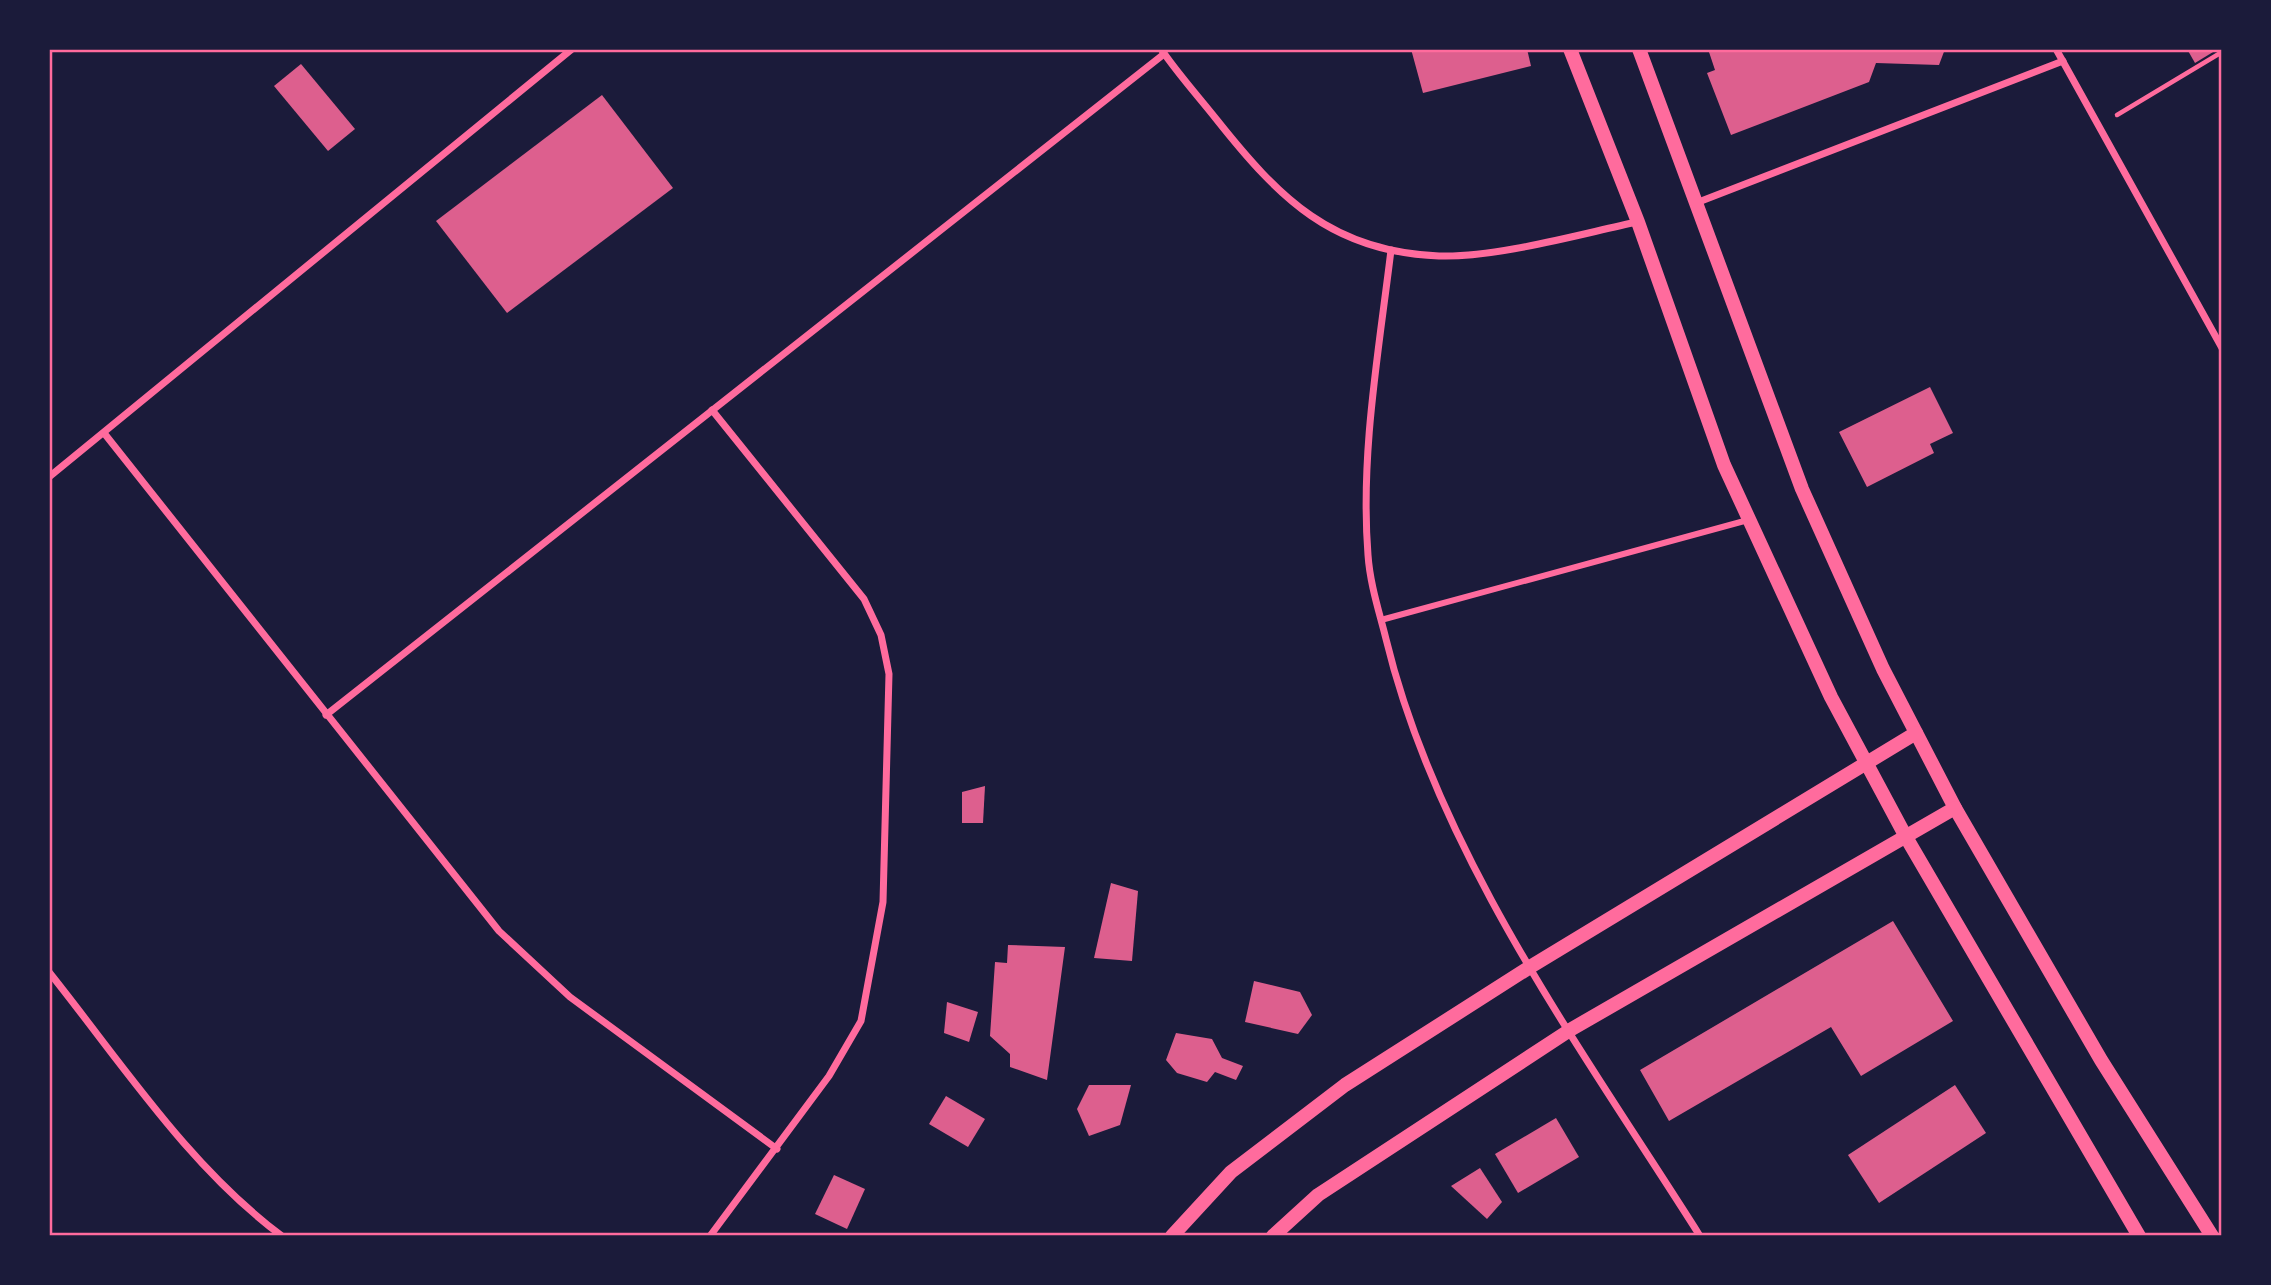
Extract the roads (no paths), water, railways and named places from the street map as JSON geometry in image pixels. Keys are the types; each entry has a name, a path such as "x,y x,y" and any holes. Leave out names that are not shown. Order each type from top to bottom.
{"main road":[{"path":"1570,49 1638,222 1724,465 1830,697 1906,837 2139,1236"},
{"path":"1639,49 1802,489 1883,669 1955,808 2101,1060 2212,1236"},
{"path":"1172,1236 1231,1172 1345,1084 1530,967 1916,733"},
{"path":"1273,1236 1318,1195 1570,1030 1955,808"}],"street":[{"path":"49,477 572,49"},
{"path":"2056,49 2222,348"},
{"path":"326,715 1163,51 1273,187 1305,213 1339,233 1391,250 1439,256 1482,253 1638,222"},
{"path":"1695,203 2063,61"},
{"path":"1391,250 1370,432 1366,511 1368,556 1381,621 1416,739 1502,920 1700,1236"},
{"path":"710,1236 829,1076 861,1021 883,902 889,674 881,635 864,599 712,410"},
{"path":"104,433 499,931 570,997 777,1149"},
{"path":"1381,621 1750,520"},
{"path":"49,972 184,1142 257,1218 282,1236"}]}
